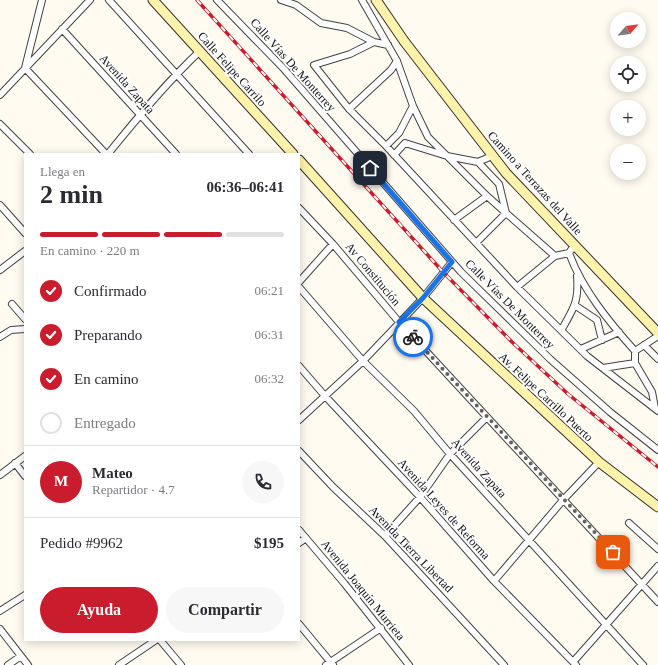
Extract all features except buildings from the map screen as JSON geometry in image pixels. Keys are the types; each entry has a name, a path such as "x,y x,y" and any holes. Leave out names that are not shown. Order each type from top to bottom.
{"street":[{"path":"25,68 42,0"},
{"path":"0,95 90,0"},
{"path":"109,0 248,153"},
{"name":"Calle Felipe Carrilo","path":"153,0 292,153"},
{"name":"Calle Vías De Monterrey","path":"217,0 284,69 452,262 550,359 610,412 658,448"},
{"path":"281,0 296,5 321,23 347,28 374,42 388,45"},
{"path":"362,0 397,61 413,106 428,137 487,196 555,256"},
{"name":"Camino a Terrazas del Valle","path":"376,0 404,41 492,156 572,250 658,335"},
{"name":"Avenida Zapata","path":"62,29 175,153"},
{"path":"374,42 350,54 314,65 349,109 386,146 516,286 562,329 581,350 657,409"},
{"path":"108,153 139,115 176,74 200,51"},
{"path":"349,109 391,70 397,61"},
{"path":"25,68 106,153"},
{"path":"386,146 399,133 413,106"},
{"path":"0,124 29,153"},
{"path":"399,133 405,143 447,156 478,162 492,156"},
{"path":"394,155 405,143"},
{"path":"300,162 423,298"},
{"path":"478,162 499,184 506,212"},
{"path":"454,220 487,196"},
{"path":"0,205 24,232"},
{"name":"Av Constitución","path":"300,209 333,244 399,322 658,602"},
{"path":"476,243 506,212"},
{"path":"300,281 333,244"},
{"path":"516,286 555,256 572,250 577,275 578,289 576,306 562,329"},
{"path":"0,270 24,252"},
{"path":"300,419 363,361 423,298 452,262"},
{"path":"577,275 618,332 635,351 635,363 655,391 657,409"},
{"name":"Avenida Zapata","path":"300,288 363,361 414,411 450,454 643,665"},
{"name":"Av. Felipe Carrillo Puerto","path":"423,298 599,462 658,507"},
{"path":"12,304 24,318"},
{"path":"576,306 597,320 602,340"},
{"path":"0,337 11,330 24,329"},
{"path":"581,350 618,332"},
{"path":"635,351 658,335"},
{"path":"644,345 658,359"},
{"path":"603,368 635,363"},
{"name":"Avenida Leyes de Reforma","path":"300,367 325,396 420,497 494,581 574,663"},
{"path":"386,536 420,497 450,454 487,417"},
{"name":"Avenida Tierra Libertad","path":"300,451 333,488 386,536 504,665"},
{"path":"0,474 24,457"},
{"path":"494,581 564,499 599,462"},
{"path":"15,463 24,475"},
{"path":"629,523 658,549"},
{"name":"Avenida Joaquín Murrieta","path":"300,531 381,628 409,665"},
{"path":"300,542 306,538"},
{"path":"574,663 658,566"},
{"path":"0,611 24,595"},
{"path":"300,625 330,664 381,628"},
{"path":"0,629 28,665"},
{"path":"119,665 155,641"},
{"path":"161,641 181,665"},
{"path":"8,665 21,656"}],"railway":[{"path":"197,0 443,272 512,342 568,394 658,467"}],"way so far":[{"path":"413,337 613,552"}],"route":[{"path":"370,168 452,262 423,298 399,322 413,337"}]}
